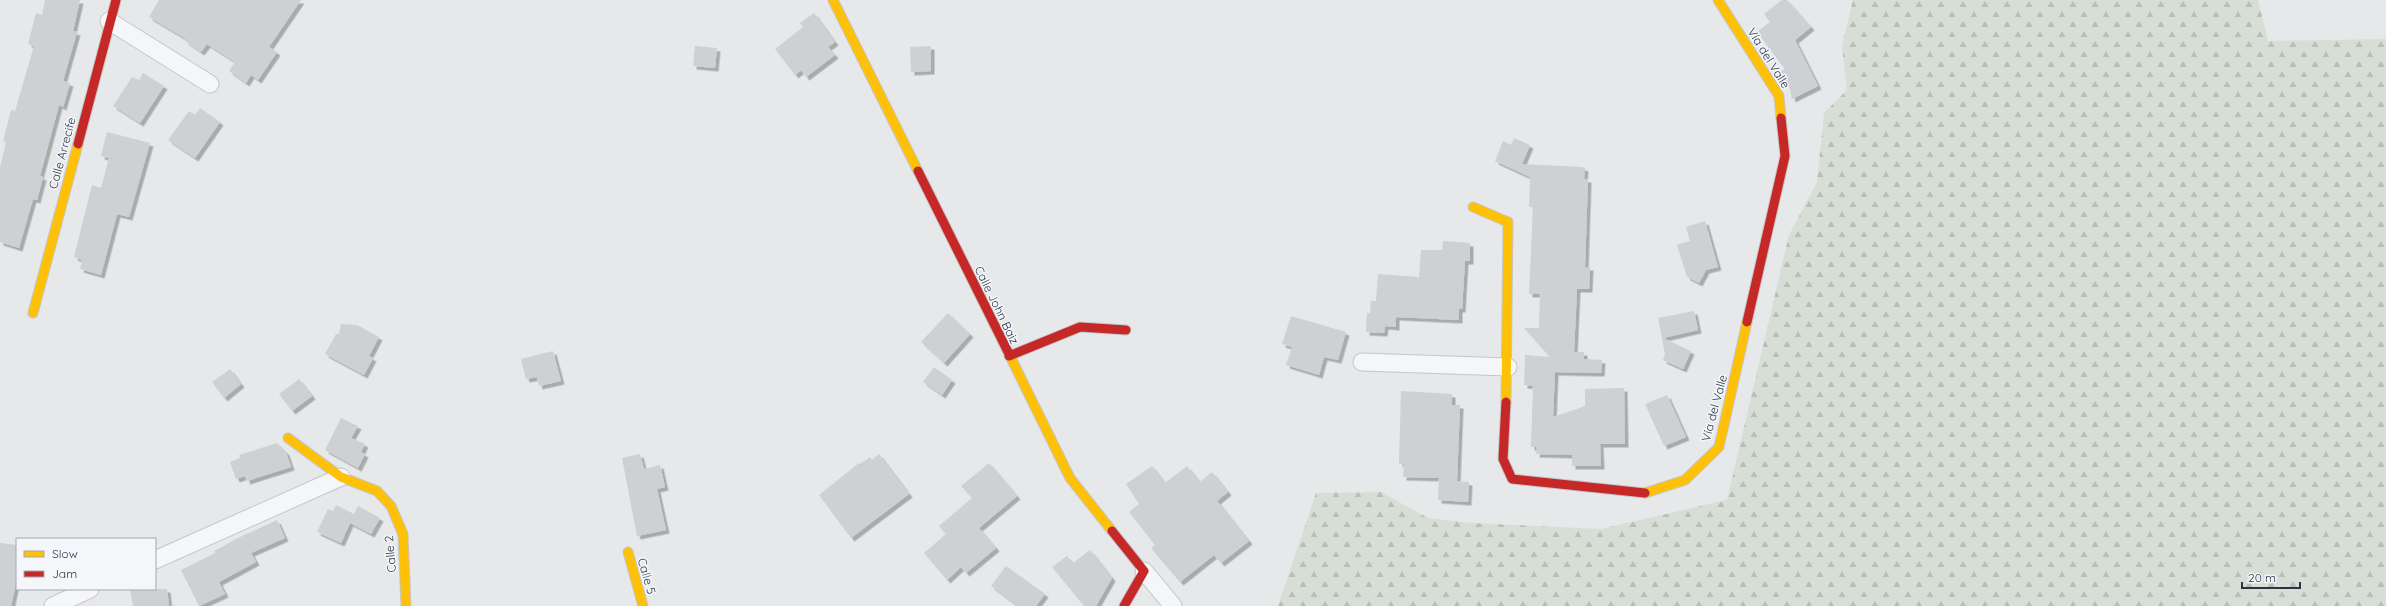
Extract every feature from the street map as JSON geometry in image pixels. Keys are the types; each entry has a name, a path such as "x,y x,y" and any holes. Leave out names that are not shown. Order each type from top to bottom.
{"street":[{"name":"Calle Arrecife","path":"33,313 109,21 116,0"},
{"name":"Calle John Baiz","path":"833,0 1070,478 1144,571"},
{"name":"Vía del Valle","path":"1473,207 1508,222 1508,366 1503,459 1512,479 1649,493 1685,480 1719,447 1784,156 1779,96 1718,0"},
{"path":"109,21 210,84"},
{"path":"1009,356 1080,327 1126,330"},
{"path":"1362,362 1508,366"},
{"name":"Calle 2","path":"288,438 341,478 377,491 391,506 403,534 406,606"},
{"path":"156,560 341,478"},
{"name":"Calle 5","path":"628,552 643,606"},
{"path":"1124,606 1144,571 1173,606"},
{"path":"53,606 88,590"}],"green space":[{"path":"1853,0 2258,0 2268,41 2386,39 2386,606 1278,606 1316,493 1381,492 1428,518 1472,523 1601,529 1727,500 1789,235 1817,182 1824,113 1847,90 1842,46"}],"building":[{"path":"45,0 80,0 73,31 77,32 63,81 70,83 63,107 59,105 40,176 43,177 37,200 33,199 19,248 0,242 0,167 6,142 3,141 11,110 15,111 34,46 28,44 36,13 42,15"},
{"path":"159,0 301,0 269,47 277,52 258,80 251,75 246,83 229,71 235,62 207,44 201,52 185,41 186,39 149,17"},
{"path":"1782,0 1787,0 1811,27 1795,40 1818,86 1792,99 1790,89 1779,72 1785,69 1757,32 1770,22 1764,14"},
{"path":"814,13 835,42 828,47 835,55 806,77 801,70 795,75 775,49 803,27 800,23"},
{"path":"695,46 717,48 715,68 693,66"},
{"path":"931,46 931,71 911,72 910,47"},
{"path":"143,73 164,86 140,123 113,106 132,77 139,80"},
{"path":"200,108 220,122 195,158 168,140 189,111 195,115"},
{"path":"107,132 150,143 129,217 117,214 101,275 80,269 82,260 74,257 92,185 101,188 109,158 101,156"},
{"path":"1514,138 1530,145 1522,164 1582,167 1585,168 1584,179 1588,179 1585,267 1590,267 1589,289 1577,289 1574,352 1584,352 1584,359 1602,360 1601,373 1555,372 1553,417 1585,406 1585,389 1624,388 1625,444 1600,444 1601,466 1572,466 1572,455 1536,454 1537,447 1531,447 1533,386 1524,385 1525,355 1550,357 1524,328 1539,328 1540,294 1529,294 1533,207 1529,207 1530,177 1495,161 1503,141 1511,145"},
{"path":"1705,221 1718,267 1706,270 1699,283 1687,277 1677,245 1690,241 1686,227"},
{"path":"1443,241 1470,243 1470,261 1465,261 1462,309 1459,309 1459,320 1396,317 1396,327 1385,326 1384,333 1366,332 1367,313 1370,313 1371,301 1376,301 1378,274 1419,277 1421,250 1442,250"},
{"path":"1694,311 1698,330 1663,338 1691,351 1683,369 1663,360 1665,354 1658,318"},
{"path":"948,313 970,334 944,363 921,342"},
{"path":"1291,316 1346,332 1338,360 1324,357 1319,375 1286,365 1292,347 1282,344"},
{"path":"341,324 357,325 379,337 369,356 373,358 364,375 325,354 336,334 339,334"},
{"path":"553,351 561,381 539,386 537,377 526,379 521,359"},
{"path":"934,367 952,380 942,395 923,382"},
{"path":"230,369 241,384 224,398 212,382"},
{"path":"299,379 312,396 292,411 279,394"},
{"path":"1401,391 1452,394 1452,405 1460,405 1457,481 1469,482 1468,502 1438,500 1439,478 1403,477 1404,464 1399,464"},
{"path":"1667,395 1686,437 1664,446 1645,404"},
{"path":"341,418 358,426 351,438 365,444 361,452 365,454 358,468 325,450"},
{"path":"277,443 286,452 291,467 247,481 245,476 236,479 230,462 240,458 239,455"},
{"path":"640,454 644,469 660,465 665,487 657,489 666,530 637,536 622,458"},
{"path":"879,454 909,494 851,538 819,495 859,463 860,464 870,457 872,460"},
{"path":"989,463 1017,496 979,528 996,548 966,573 961,567 947,580 924,553 946,534 939,526 972,498 961,486"},
{"path":"1152,466 1165,483 1187,466 1200,482 1212,472 1228,492 1217,501 1249,541 1221,563 1214,555 1180,582 1151,548 1155,545 1129,512 1139,504 1126,484"},
{"path":"336,505 354,514 358,506 380,518 371,534 350,523 341,543 317,532 328,509 333,511"},
{"path":"277,520 285,538 251,553 256,562 219,582 225,594 199,606 181,570 215,553 214,551 238,538"},
{"path":"0,543 16,545 16,584 11,606 0,606"},
{"path":"1090,550 1112,578 1096,606 1084,606 1052,567 1067,556 1073,563"},
{"path":"1006,566 1045,594 1036,606 1018,606 991,586"},
{"path":"167,589 169,606 133,606 130,590"}],"traffic: slow":[{"path":"833,0 918,171"},
{"path":"1718,0 1779,96 1781,118"},
{"path":"33,313 78,144"},
{"path":"1473,207 1508,222 1506,402"},
{"path":"1645,493 1685,480 1719,447 1747,322"},
{"path":"1009,354 1070,478 1112,531"},
{"path":"288,438 341,477 377,491 391,506 403,534 406,606"},
{"path":"628,552 643,606"}],"traffic: jam":[{"path":"78,144 116,0"},
{"path":"1747,322 1785,156 1781,118"},
{"path":"918,171 1009,354"},
{"path":"1009,356 1080,327 1126,330"},
{"path":"1506,402 1503,459 1512,479 1645,493"},
{"path":"1112,531 1144,571 1124,606"}]}
